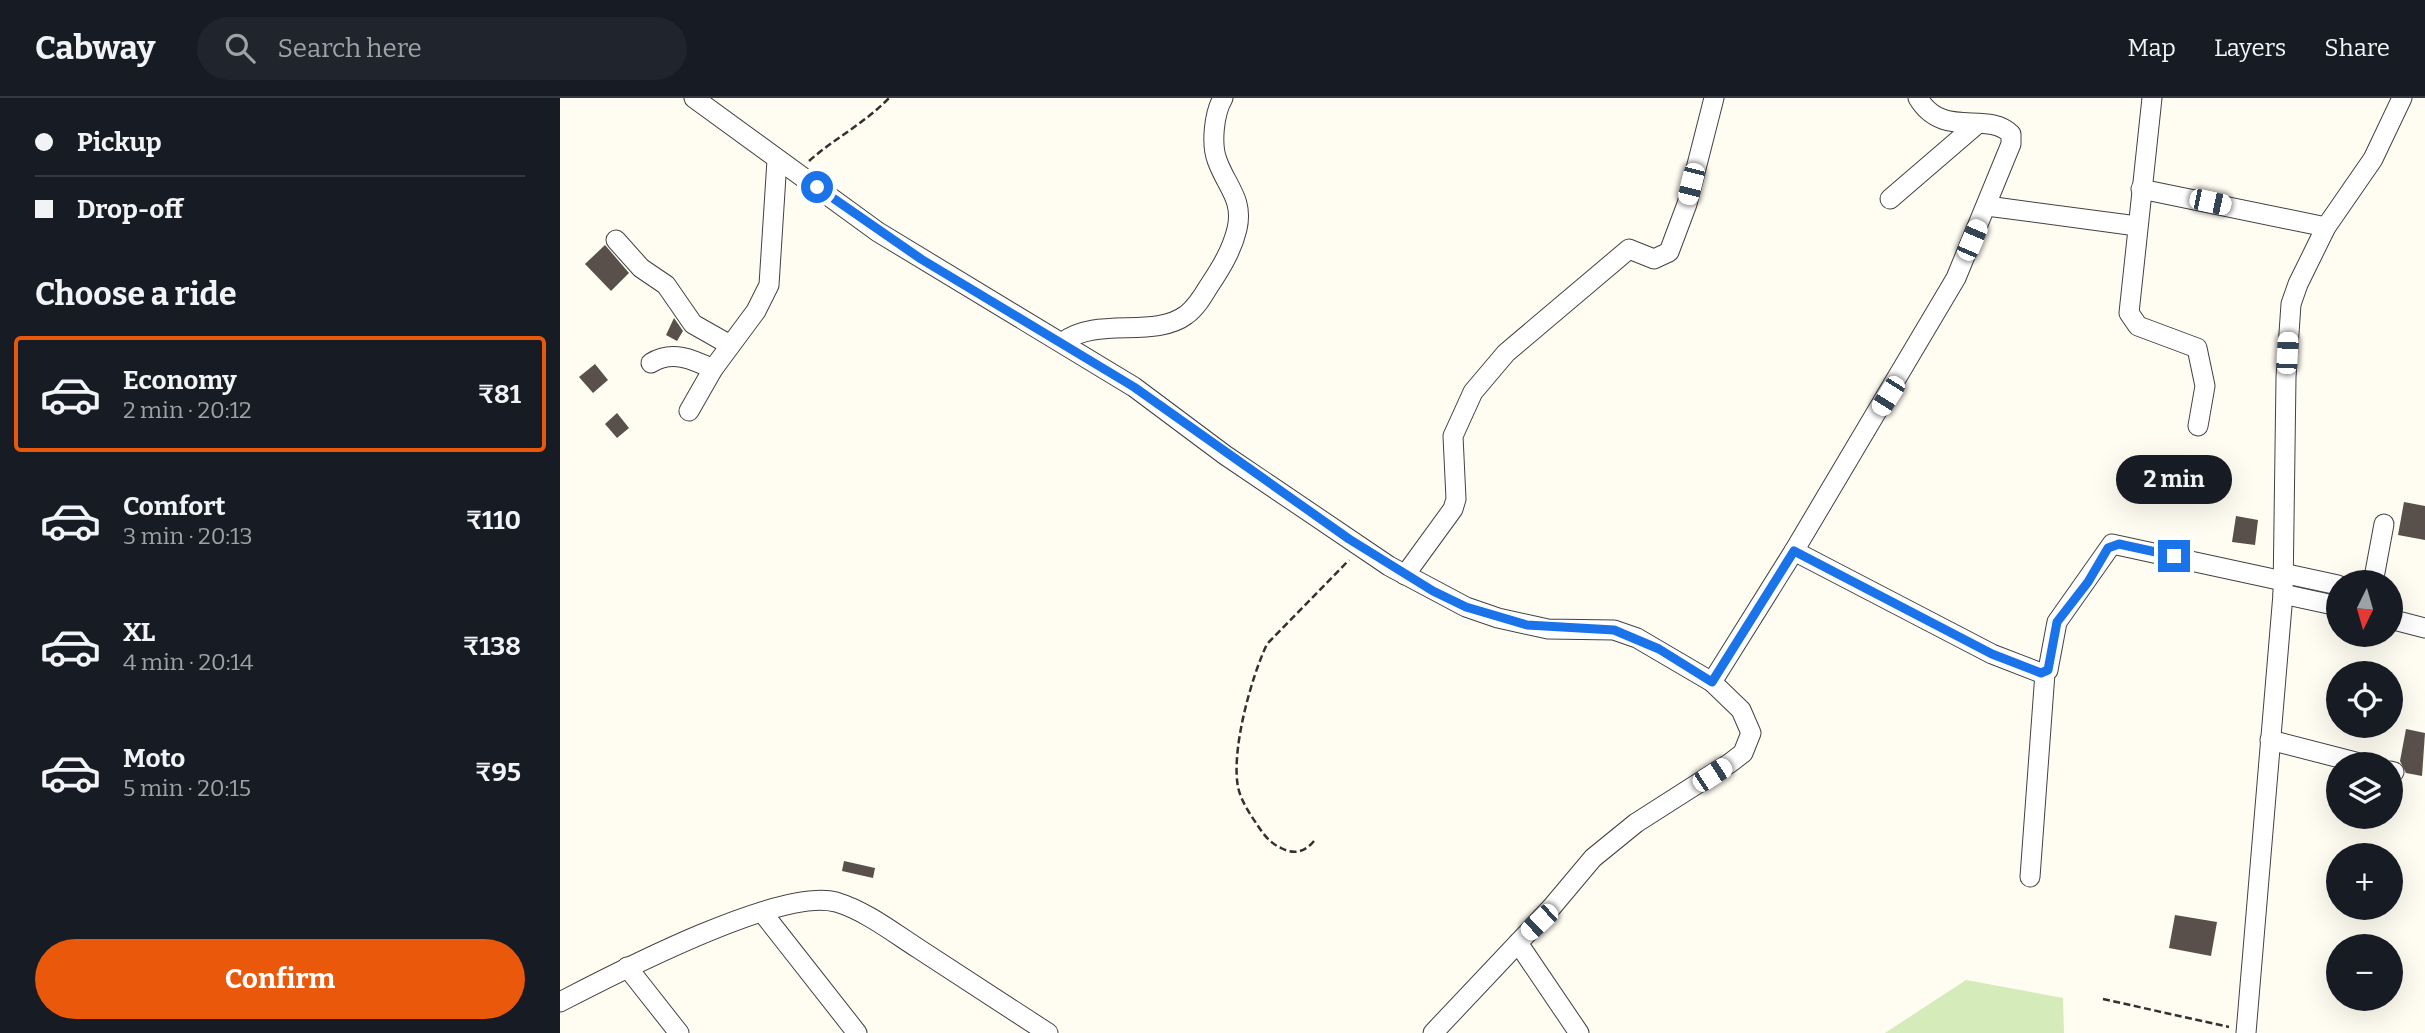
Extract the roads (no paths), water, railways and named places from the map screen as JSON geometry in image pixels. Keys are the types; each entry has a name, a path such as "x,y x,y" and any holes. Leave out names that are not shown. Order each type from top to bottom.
{"street":[{"path":"694,98 878,232 1063,342 1159,404 1225,455 1405,575 1466,607 1498,618 1549,629 1614,630 1637,638 1686,664 1712,682 1748,720 1751,733 1742,753 1610,842 1433,1033"},
{"path":"1063,342 1086,331 1160,324 1184,317 1222,267 1235,237 1240,211 1234,190 1216,157 1216,118 1223,98"},
{"path":"1405,575 1453,509 1456,499 1453,436 1473,392 1497,362 1629,249 1654,259 1669,252 1686,204 1714,98"},
{"path":"1712,682 1794,551 1956,278 1987,206 2011,134 2004,128 1961,125 1939,118 1918,98"},
{"path":"2152,98 2137,226 2130,318 2138,326 2197,348 2205,386 2198,426"},
{"path":"2246,1032 2283,582 2286,377 2291,304 2326,227 2373,159 2402,98"},
{"path":"1890,200 1976,125"},
{"path":"689,411 713,369 756,311 769,285 777,160"},
{"path":"2141,189 2326,227"},
{"path":"1987,206 2137,226"},
{"path":"616,240 642,268 666,285 693,324 730,345"},
{"path":"651,363 667,356 678,356 713,369"},
{"path":"2375,570 2384,524"},
{"path":"2030,877 2045,673 2057,622 2112,544 2283,582 2326,584"},
{"path":"1794,551 1992,654 2045,673"},
{"path":"2283,582 2326,601"},
{"path":"2403,622 2425,628"},
{"path":"2270,740 2326,754"},
{"path":"560,1002 627,967 762,912 821,901 847,906 885,927 1048,1033"},
{"path":"762,912 857,1033"},
{"path":"1518,943 1579,1033"},
{"path":"627,967 679,1033"}]}
